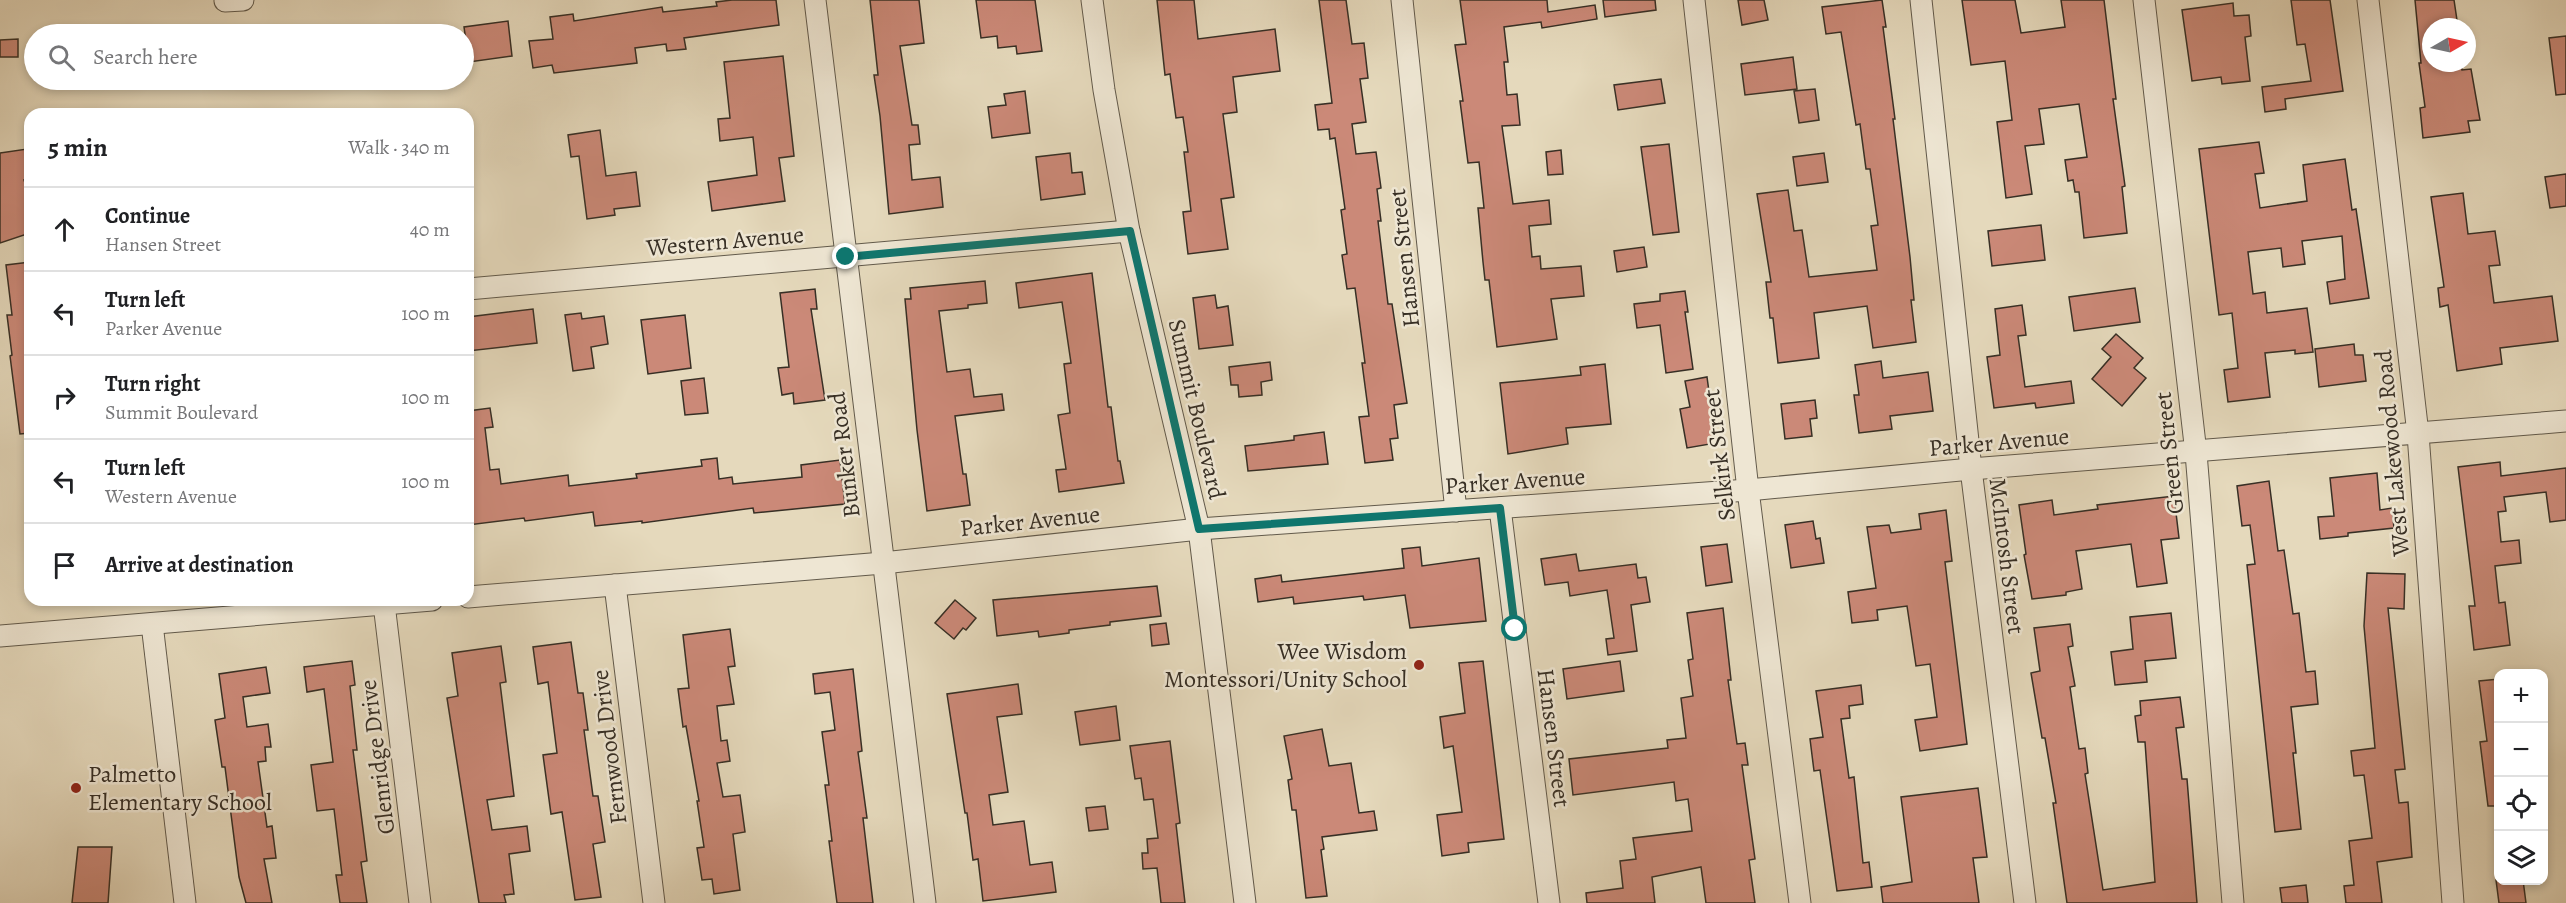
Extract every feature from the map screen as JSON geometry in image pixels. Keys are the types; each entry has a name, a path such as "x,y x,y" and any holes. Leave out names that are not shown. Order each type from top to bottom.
{"street":[{"name":"Bunker Road","path":"815,0 925,903"},
{"name":"Summit Boulevard","path":"1092,0 1104,90 1130,231 1199,529 1245,903"},
{"name":"Hansen Street","path":"1402,0 1456,511"},
{"name":"Selkirk Street","path":"1694,0 1748,490 1800,903"},
{"name":"McIntosh Street","path":"1921,0 1971,469 2025,903"},
{"name":"Green Street","path":"2144,0 2196,453 2233,903"},
{"name":"West Lakewood Road","path":"2368,0 2418,434 2453,903"},
{"name":"Western Avenue","path":"474,288 1130,231"},
{"name":"Parker Avenue","path":"474,597 883,562 1199,529 1748,490 1971,469 2566,422"},
{"name":"Hansen Street","path":"1500,508 1549,903"},
{"name":"Fernwood Drive","path":"615,585 654,903"},
{"path":"0,636 361,606"},
{"name":"Glenridge Drive","path":"384,606 420,903"},
{"path":"152,624 185,903"}],"building":[{"path":"776,0 779,25 684,38 686,49 667,51 666,44 635,48 637,63 554,73 552,65 533,68 529,41 553,39 550,17 573,14 574,21 662,7 663,12 717,6 716,2"},
{"path":"870,0 919,0 924,43 900,46 912,125 918,125 920,144 909,145 912,180 940,177 943,207 889,214 874,75 878,75"},
{"path":"976,0 1035,0 1042,51 1017,54 1016,46 998,48 997,36 981,38"},
{"path":"1157,0 1194,0 1198,39 1275,29 1280,71 1233,77 1237,112 1223,114 1234,197 1221,199 1228,249 1188,254 1183,212 1191,211 1184,152 1188,152 1183,117 1176,118 1170,74 1165,75"},
{"path":"1319,0 1346,0 1352,44 1364,43 1368,78 1360,79 1366,122 1352,124 1356,154 1376,152 1381,188 1377,189 1381,221 1378,221 1388,304 1392,304 1407,403 1394,405 1398,438 1390,439 1393,460 1365,463 1359,417 1369,416 1362,363 1365,363 1355,288 1347,289 1342,255 1347,254 1341,210 1345,209 1335,138 1330,139 1329,129 1318,130 1315,105 1332,103"},
{"path":"1460,0 1547,0 1548,12 1595,5 1597,19 1542,28 1541,22 1504,27 1508,62 1504,62 1507,95 1517,94 1520,125 1502,126 1513,204 1549,200 1551,224 1529,226 1532,257 1540,256 1541,269 1581,266 1584,296 1551,299 1557,339 1497,347 1489,280 1485,280 1483,262 1478,208 1484,208 1479,162 1468,163 1460,101 1463,101 1455,45 1466,44"},
{"path":"1603,0 1655,0 1656,10 1605,17"},
{"path":"1738,0 1764,0 1768,20 1742,25"},
{"path":"1882,0 1886,27 1883,27 1895,119 1893,119 1910,257 1914,300 1911,300 1916,342 1873,348 1867,306 1814,313 1819,358 1778,363 1766,282 1771,282 1757,194 1788,190 1794,231 1802,230 1809,277 1877,270 1871,226 1878,225 1870,169 1866,169 1860,124 1856,125 1841,32 1826,34 1822,7"},
{"path":"1962,0 2015,0 2021,33 2065,27 2061,0 2104,0 2116,99 2113,99 2125,186 2122,187 2127,233 2084,238 2079,192 2075,192 2073,180 2068,181 2065,160 2087,157 2079,104 2039,109 2044,144 2025,146 2032,194 2006,198 1997,122 2012,120 2005,61 1971,65"},
{"path":"2291,0 2330,0 2343,91 2285,99 2286,109 2265,112 2262,87 2311,81 2305,44 2297,45"},
{"path":"2415,0 2454,0 2457,18 2422,18 2422,72 2472,72 2480,120 2468,121 2470,132 2423,138 2420,108 2425,107 2419,63 2421,63"},
{"path":"2233,3 2234,16 2249,15 2251,36 2245,37 2250,81 2222,84 2221,77 2192,81 2182,10"},
{"path":"508,21 512,56 474,61 474,26"},
{"path":"2566,36 2566,94 2556,95 2549,38"},
{"path":"18,39 18,57 0,57 0,40"},
{"path":"783,56 794,156 779,158 785,201 712,211 708,182 757,175 753,137 720,141 718,119 730,118 724,62"},
{"path":"1793,57 1797,89 1745,95 1741,64"},
{"path":"1661,79 1665,103 1618,110 1614,85"},
{"path":"1815,89 1819,120 1799,123 1794,91"},
{"path":"1025,91 1030,133 992,138 988,107 1006,105 1004,94"},
{"path":"600,130 606,176 636,172 640,206 614,209 615,215 587,219 579,156 571,157 568,135"},
{"path":"2259,142 2264,173 2255,174 2260,208 2307,201 2303,165 2345,159 2352,210 2356,209 2369,298 2330,304 2327,282 2345,279 2342,236 2302,241 2305,264 2283,267 2281,248 2248,252 2253,294 2265,292 2267,313 2307,308 2313,352 2295,354 2295,350 2265,353 2270,397 2228,402 2224,370 2238,368 2232,313 2219,315 2199,149"},
{"path":"1669,144 1679,232 1653,235 1641,147"},
{"path":"24,149 24,235 0,243 0,153"},
{"path":"1561,150 1563,174 1548,175 1546,152"},
{"path":"1070,153 1072,173 1082,172 1085,194 1041,200 1036,157"},
{"path":"1824,153 1828,182 1797,186 1793,157"},
{"path":"2566,174 2566,206 2550,208 2545,177"},
{"path":"2463,193 2468,234 2495,231 2500,265 2489,266 2494,303 2552,296 2558,341 2500,348 2502,364 2457,371 2448,305 2440,307 2438,288 2444,287 2431,197"},
{"path":"2041,225 2045,260 1992,266 1988,231"},
{"path":"1644,247 1647,267 1617,272 1614,251"},
{"path":"24,263 24,434 20,434 10,356 12,355 7,315 12,315 6,265"},
{"path":"1092,273 1108,407 1111,407 1118,461 1120,461 1124,483 1059,492 1056,470 1066,469 1058,415 1070,413 1064,364 1071,363 1062,302 1019,308 1016,283"},
{"path":"985,281 987,303 968,305 968,308 939,311 947,372 970,369 974,397 1002,394 1004,410 955,416 970,505 927,511 905,299 911,299 910,288"},
{"path":"2135,288 2140,322 2074,331 2069,297"},
{"path":"815,289 817,309 811,309 825,400 794,404 793,393 782,395 778,368 789,367 780,293"},
{"path":"1685,291 1688,312 1685,312 1693,369 1666,373 1660,325 1637,328 1634,304 1660,301 1660,294"},
{"path":"1215,295 1217,308 1228,306 1233,345 1199,349 1193,298"},
{"path":"2022,305 2026,335 2018,336 2025,387 2071,381 2074,403 2036,408 2035,403 1994,408 1987,357 2000,355 1995,309"},
{"path":"533,309 537,343 474,350 474,316"},
{"path":"581,313 582,319 604,316 608,344 591,347 594,368 573,371 565,315"},
{"path":"685,315 691,368 648,374 641,320"},
{"path":"2116,334 2143,358 2134,368 2146,378 2122,406 2092,379 2111,357 2102,349"},
{"path":"2354,344 2355,355 2363,355 2366,381 2319,387 2315,349"},
{"path":"1881,361 1883,378 1928,372 1933,411 1890,416 1892,429 1859,433 1854,395 1859,395 1855,365"},
{"path":"1270,362 1272,380 1261,382 1262,395 1239,397 1238,385 1231,385 1229,367"},
{"path":"1605,364 1611,424 1566,428 1568,444 1508,454 1500,383 1581,375 1580,367"},
{"path":"1707,377 1716,443 1687,448 1680,409 1690,407 1685,381"},
{"path":"704,378 708,413 685,415 681,381"},
{"path":"1815,400 1817,418 1810,419 1812,436 1785,439 1781,404"},
{"path":"490,408 493,427 485,428 490,470 499,469 501,484 568,475 569,486 637,478 636,474 702,466 701,460 717,458 719,479 732,477 733,484 802,477 801,465 840,460 845,504 754,513 753,508 642,523 642,521 595,526 593,512 525,521 524,518 474,524 474,410"},
{"path":"1324,432 1328,464 1248,471 1245,446 1294,440 1294,436"},
{"path":"2500,462 2501,476 2566,468 2566,520 2550,522 2546,492 2504,497 2506,511 2498,512 2501,542 2519,540 2521,563 2495,566 2499,603 2505,602 2510,645 2474,650 2469,606 2475,606 2458,467"},
{"path":"2377,473 2380,510 2392,508 2394,528 2348,533 2348,536 2320,539 2318,517 2334,516 2330,478"},
{"path":"2269,481 2278,551 2284,550 2293,614 2299,613 2306,672 2315,671 2318,704 2291,707 2301,829 2275,832 2247,565 2255,564 2250,525 2242,526 2237,486"},
{"path":"2174,496 2179,538 2161,540 2167,583 2137,587 2131,544 2076,551 2082,589 2066,592 2066,595 2032,599 2024,555 2026,554 2019,505 2052,500 2054,515 2098,509 2097,505"},
{"path":"1946,510 1952,561 1945,562 1967,744 1920,751 1915,720 1937,717 1930,664 1916,666 1907,606 1877,610 1878,620 1852,623 1848,592 1876,588 1867,527 1889,525 1891,533 1921,529 1919,514"},
{"path":"1813,521 1816,539 1820,538 1824,563 1791,568 1785,525"},
{"path":"1727,544 1732,582 1706,586 1701,547"},
{"path":"1420,547 1422,566 1479,558 1486,621 1410,628 1405,595 1364,600 1363,596 1294,604 1293,597 1258,602 1255,579 1281,575 1282,582 1404,568 1402,549"},
{"path":"1576,554 1579,571 1636,564 1638,578 1646,577 1650,602 1631,605 1637,651 1608,655 1606,639 1614,638 1607,590 1570,596 1568,582 1545,585 1541,559"},
{"path":"2367,573 2405,574 2404,609 2388,608 2405,769 2395,770 2399,803 2408,802 2412,857 2377,862 2382,903 2346,903 2344,886 2354,885 2349,841 2372,838 2364,775 2354,776 2351,751 2375,748 2364,626"},
{"path":"1157,586 1161,616 1110,622 1110,625 1069,630 1069,633 1039,637 1038,631 997,636 993,600"},
{"path":"955,600 976,618 954,639 935,623"},
{"path":"1723,608 1731,680 1728,680 1737,744 1745,743 1748,765 1742,765 1755,859 1749,860 1755,903 1706,903 1701,867 1652,877 1655,903 1587,903 1586,893 1623,888 1620,861 1636,859 1633,838 1692,831 1688,799 1676,801 1674,782 1573,795 1569,759 1668,748 1667,740 1686,738 1681,698 1693,696 1688,660 1693,659 1687,613"},
{"path":"2171,613 2176,658 2145,661 2147,682 2115,685 2111,652 2133,649 2130,617"},
{"path":"1166,623 1169,644 1152,646 1150,625"},
{"path":"2070,624 2073,646 2068,647 2075,686 2070,687 2079,749 2085,748 2088,773 2085,774 2103,890 2155,882 2145,742 2138,742 2135,716 2141,715 2140,701 2180,697 2184,727 2176,728 2182,779 2187,779 2197,903 2067,903 2053,803 2056,803 2031,673 2040,671 2034,628"},
{"path":"730,629 735,666 728,667 734,704 717,706 721,741 727,740 730,761 717,763 723,797 740,795 745,832 733,834 740,890 714,894 712,879 702,880 697,848 704,847 697,801 699,801 686,726 683,727 678,689 689,688 683,635"},
{"path":"571,642 578,693 583,693 588,730 584,730 593,796 598,796 605,842 593,844 601,897 575,900 562,812 551,814 543,755 557,753 548,682 538,684 533,647"},
{"path":"501,646 506,682 500,683 514,796 487,800 492,830 527,826 530,851 509,854 514,894 504,895 506,903 479,903 447,698 458,696 452,653"},
{"path":"352,661 355,685 350,686 357,750 353,750 367,861 361,862 367,903 340,903 336,875 342,875 334,809 317,811 311,765 333,762 324,689 307,692 304,667"},
{"path":"1483,661 1504,839 1468,843 1469,852 1442,856 1437,815 1462,812 1453,746 1444,748 1440,717 1465,713 1459,663"},
{"path":"1620,661 1624,691 1567,699 1563,669"},
{"path":"266,667 270,693 243,697 247,727 268,724 271,747 265,747 266,761 258,762 267,827 272,826 276,858 264,859 272,903 246,903 239,877 225,767 222,767 215,720 225,718 219,674"},
{"path":"853,669 862,751 858,752 867,818 863,818 873,903 837,903 829,841 832,841 825,785 829,785 822,732 835,730 830,692 815,694 813,674"},
{"path":"2494,680 2494,806 2488,806 2480,742 2487,741 2479,681"},
{"path":"1018,684 1022,714 997,717 1008,792 989,795 993,825 1024,821 1030,865 1052,862 1056,892 983,901 978,859 973,860 947,694"},
{"path":"1861,685 1863,704 1849,706 1850,718 1841,719 1849,778 1854,777 1863,863 1869,862 1872,887 1837,891 1820,770 1814,771 1810,739 1823,737 1816,691"},
{"path":"1116,706 1120,740 1080,745 1075,712"},
{"path":"1322,729 1329,766 1351,763 1359,813 1374,811 1377,830 1322,837 1324,849 1321,850 1327,896 1306,898 1296,810 1292,810 1288,780 1292,779 1284,736"},
{"path":"1170,741 1180,823 1176,824 1185,903 1161,903 1157,868 1143,869 1142,853 1148,853 1147,839 1158,838 1153,799 1144,800 1141,778 1135,779 1130,746"},
{"path":"1978,788 1987,857 1973,858 1979,903 1883,903 1881,887 1912,882 1901,797"},
{"path":"1105,806 1108,829 1089,831 1086,808"},
{"path":"78,847 112,847 108,903 72,903"},
{"path":"2306,885 2308,903 2282,903 2280,888"},
{"path":"2497,885 2524,885 2526,903 2499,903"}],"place":[{"name":"Wee Wisdom Montessori/Unity School","path":"1419,665"},
{"name":"Palmetto Elementary School","path":"76,788"}],"route":[{"path":"846,257 1130,231 1199,529 1500,508 1515,629"}]}
